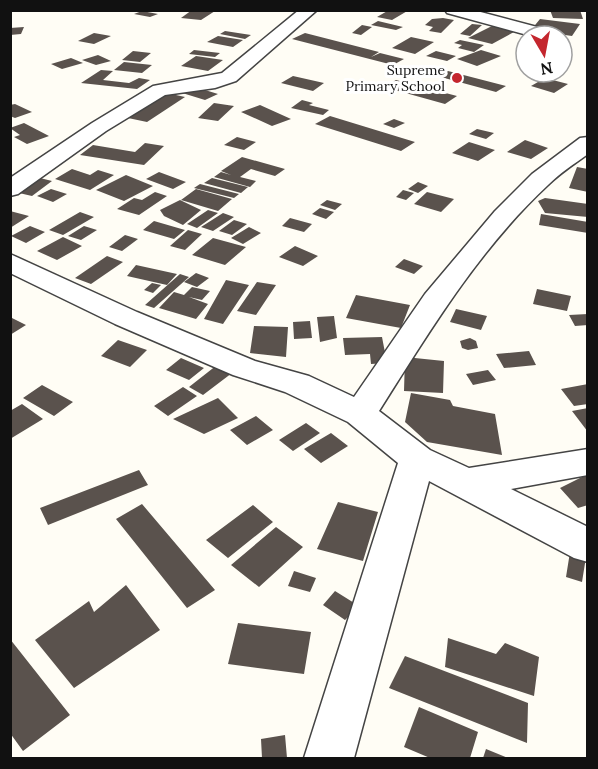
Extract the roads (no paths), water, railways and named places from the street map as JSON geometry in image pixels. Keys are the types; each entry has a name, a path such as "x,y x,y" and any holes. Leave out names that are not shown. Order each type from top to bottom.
{"street":[{"path":"10,189 99,127 160,90 215,82 229,77 309,10"},
{"path":"453,10 514,26"},
{"path":"360,414 435,300 504,216 540,179 588,143"},
{"path":"10,262 126,318 244,368 297,384 360,414 417,459 588,546"},
{"path":"329,759 417,459"},
{"path":"466,483 588,462"}],"place":[{"name":"Supreme Primary School","path":"457,78"}]}
